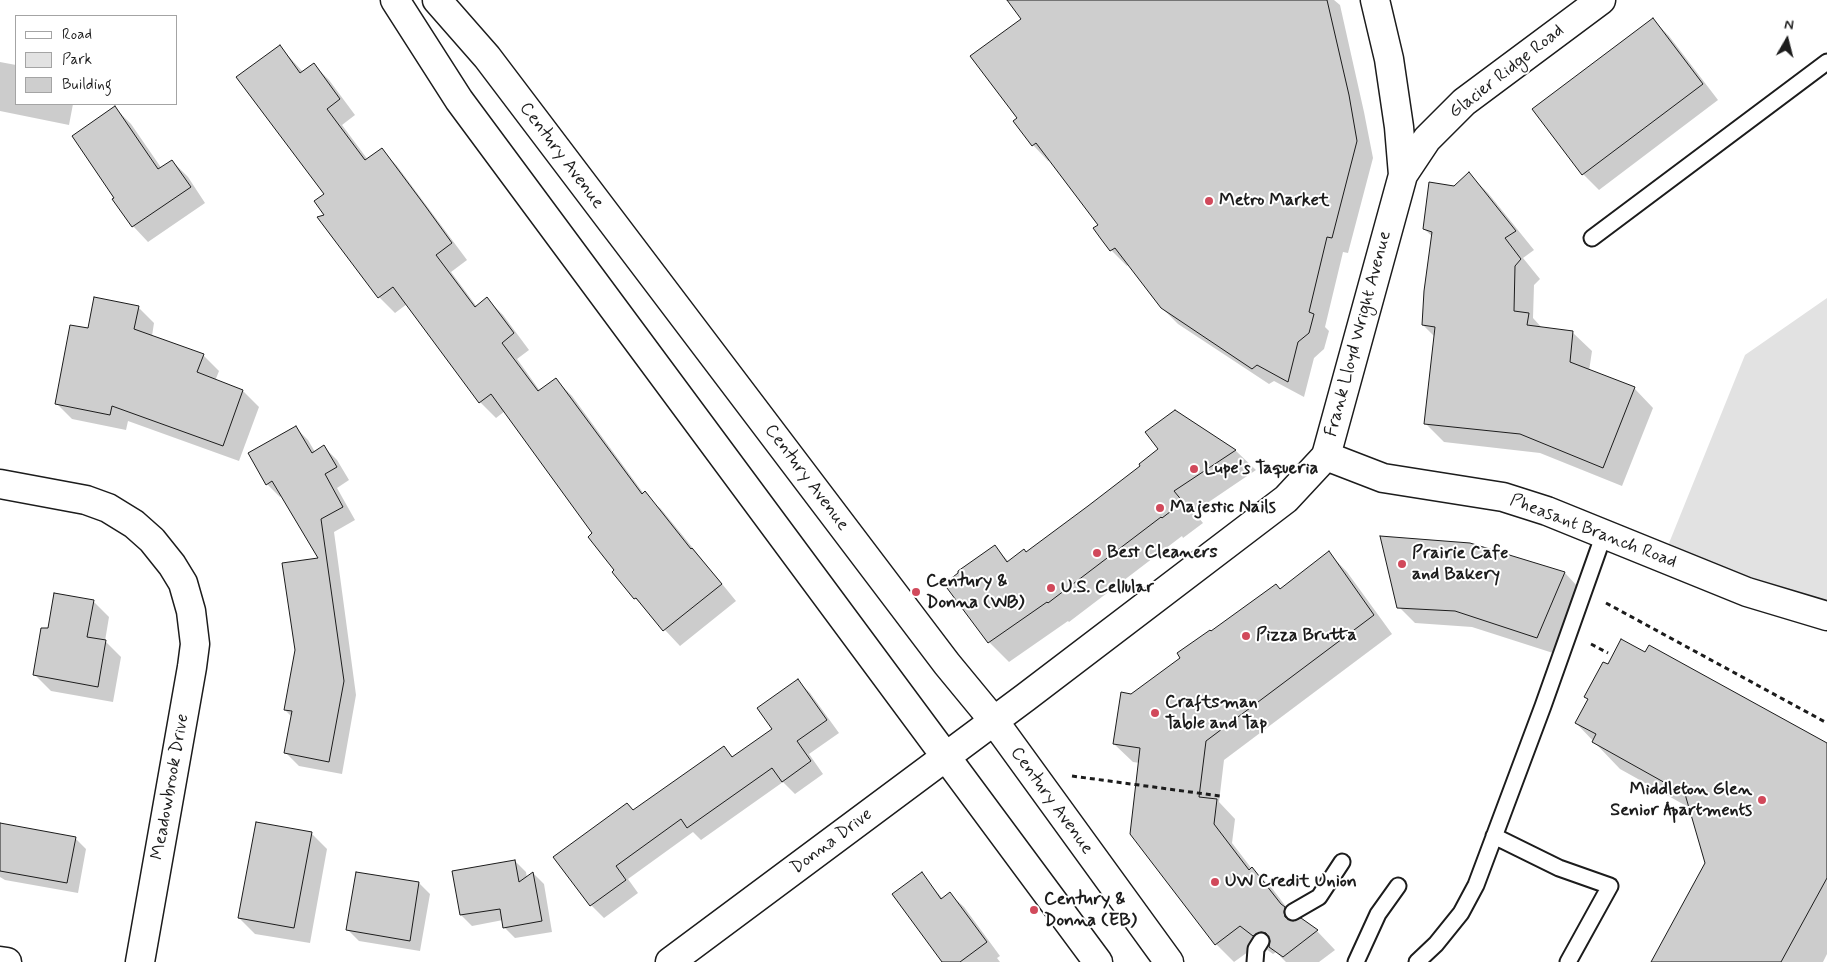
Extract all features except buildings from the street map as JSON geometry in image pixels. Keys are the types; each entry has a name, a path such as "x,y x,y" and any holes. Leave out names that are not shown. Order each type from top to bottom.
{"street":[{"path":"395,0 459,100 1098,962"},
{"name":"Century Avenue","path":"437,0 487,57 941,656 994,721 1169,962"},
{"name":"Frank Lloyd Wright Avenue","path":"994,721 1286,498 1326,456 1403,175 1400,128 1389,59 1375,0"},
{"name":"Glacier Ridge Road","path":"1403,175 1427,139 1464,102 1601,0"},
{"name":"Pheasant Branch Road","path":"1326,456 1383,478 1503,497 1547,511 1747,592 1827,616"},
{"name":"Meadowbrook Drive","path":"0,484 86,500 108,508 134,524 152,540 172,565 183,583 191,611 195,644 140,962"},
{"name":"Donna Drive","path":"670,962 994,721"},
{"path":"0,961 7,962"}],"lane":[{"path":"1592,238 1827,62"},
{"path":"1417,962 1436,944 1461,913 1476,885 1543,706 1604,534"},
{"path":"1494,836 1559,868 1610,886 1568,962"},
{"path":"1293,912 1319,897 1342,862"},
{"path":"1356,962 1378,914 1398,886"},
{"path":"1255,962 1256,949 1261,941"}],"path":[{"path":"1606,603 1827,723"},
{"path":"1592,644 1608,652"},
{"path":"1066,775 1220,796"}],"green space":[{"path":"1827,298 1827,616 1663,558 1745,355"}],"place":[{"name":"Metro Market","path":"1209,201"},
{"name":"Lupe's Taqueria","path":"1194,469"},
{"name":"Majestic Nails","path":"1160,508"},
{"name":"Best Cleaners","path":"1097,553"},
{"name":"Prairie Cafe and Bakery","path":"1402,564"},
{"name":"U.S. Cellular","path":"1051,588"},
{"name":"Century & Donna (WB)","path":"916,592"},
{"name":"Pizza Brutta","path":"1246,636"},
{"name":"Craftsman Table and Tap","path":"1155,713"},
{"name":"Middleton Glen Senior Apartments","path":"1762,800"},
{"name":"UW Credit Union","path":"1215,882"},
{"name":"Century & Donna (EB)","path":"1034,910"}]}
